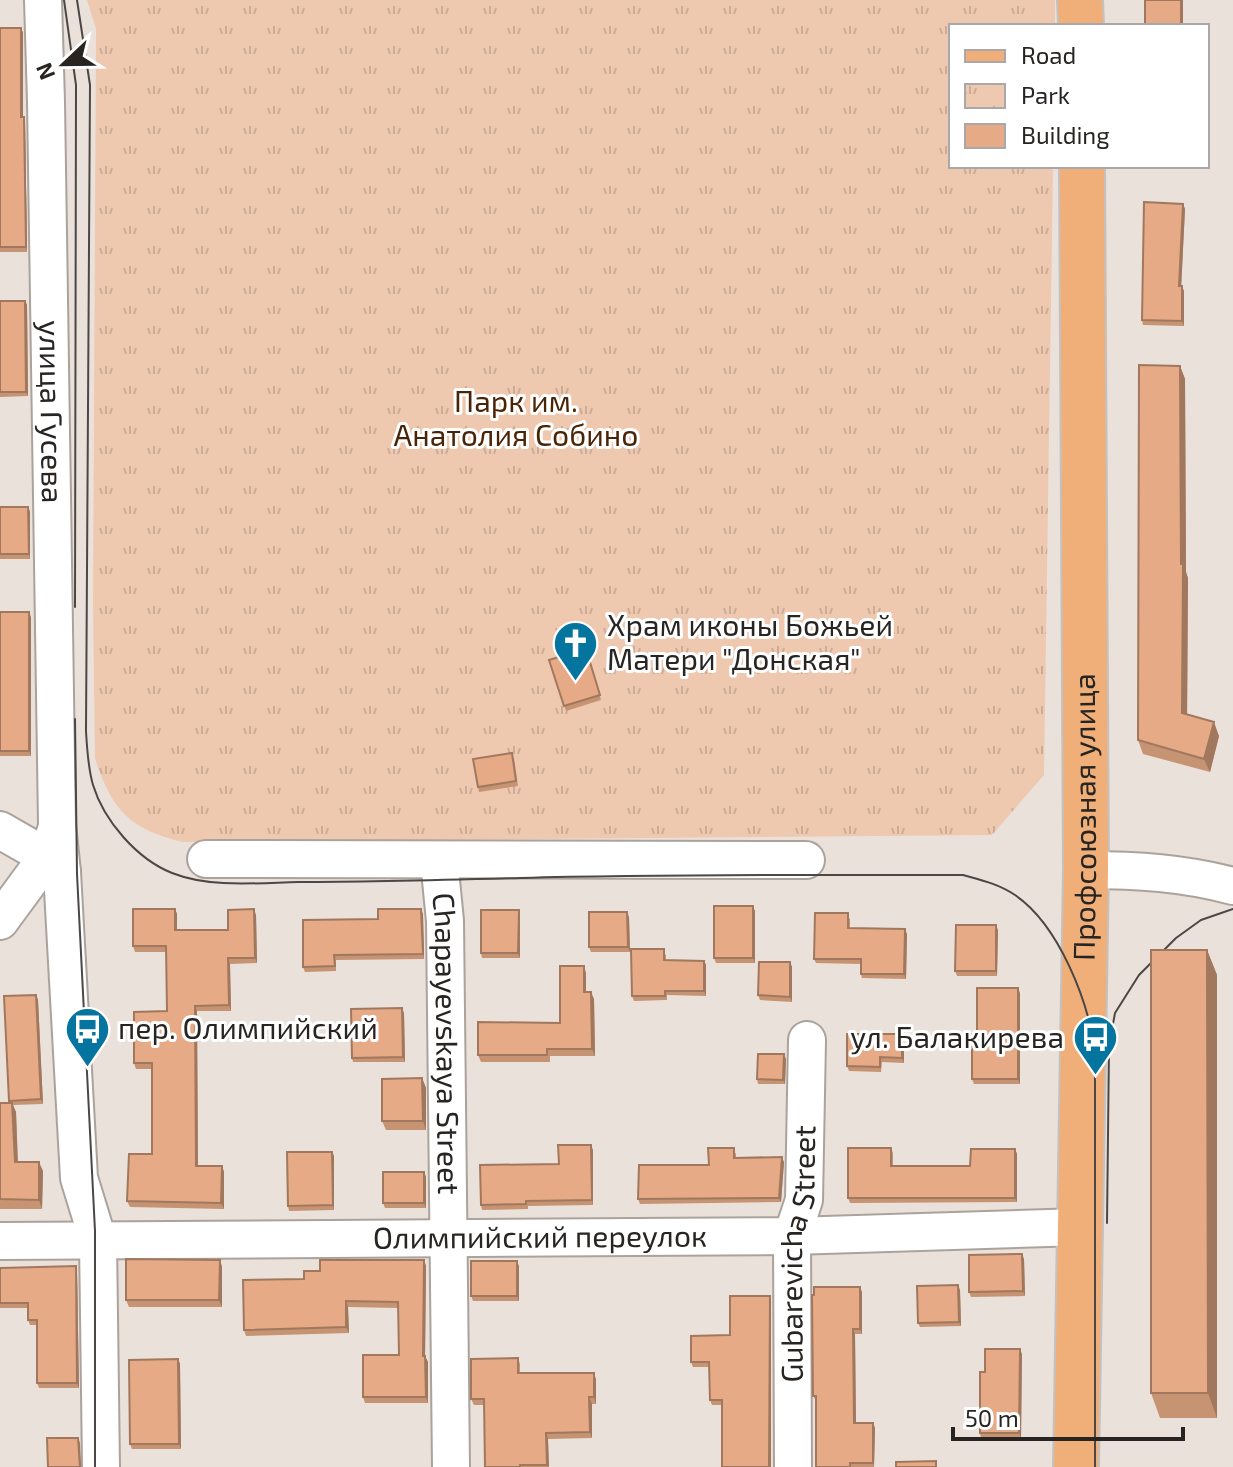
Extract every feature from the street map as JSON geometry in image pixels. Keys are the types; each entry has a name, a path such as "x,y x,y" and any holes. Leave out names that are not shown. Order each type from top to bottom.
{"main road":[{"path":"1080,0 1081,24"},
{"name":"Профсоюзная улица","path":"1076,1467 1086,870 1082,168"}],"street":[{"name":"улица Гусева","path":"43,0 55,852 79,1178 98,1240 101,1467"},
{"path":"0,830 55,852 0,921"},
{"path":"206,859 806,860"},
{"name":"Chapayevskaya Street","path":"439,860 445,921 451,1467"},
{"path":"1086,870 1135,870 1195,876 1233,886"},
{"name":"Gubarevicha Street","path":"793,1467 792,1236 804,1200 807,1040"},
{"name":"Олимпийский переулок","path":"0,1241 792,1236 1081,1227"}],"green space":[{"name":"Парк им. Анатолия Собино","path":"87,0 1055,0 1055,24 949,24 949,168 1053,168 1044,775 992,835 183,842 137,824 116,804 95,758 96,29"}],"building":[{"path":"1145,0 1181,0 1181,24 1145,24"},
{"path":"0,28 21,28 26,247 0,247"},
{"path":"1144,202 1183,204 1179,286 1182,286 1182,321 1142,320"},
{"path":"0,301 25,301 26,392 0,392"},
{"path":"1139,365 1180,366 1182,713 1214,722 1204,759 1138,740"},
{"path":"0,507 28,507 29,554 0,554"},
{"path":"0,612 29,612 29,751 0,751"},
{"name":"Храм иконы Божьей Матери \"Донская\"","path":"586,649 600,695 564,706 549,660"},
{"path":"512,753 516,781 478,787 473,759"},
{"path":"714,906 753,906 753,958 714,958"},
{"path":"133,909 175,909 175,930 228,930 228,910 254,909 255,958 228,958 229,1005 195,1006 196,1166 222,1166 221,1203 127,1201 129,1154 152,1154 152,1063 134,1063 134,1012 167,1011 166,946 133,946"},
{"path":"378,909 421,909 423,954 334,955 335,966 303,967 303,920 378,919"},
{"path":"481,910 519,910 518,953 481,953"},
{"path":"589,912 627,912 628,947 589,947"},
{"path":"815,913 848,913 848,928 905,929 904,974 861,974 861,959 814,959"},
{"path":"956,925 996,925 996,971 955,971"},
{"path":"631,949 664,949 664,960 704,961 704,991 665,991 665,996 632,996"},
{"path":"1151,950 1207,950 1208,1393 1151,1393"},
{"path":"759,962 790,962 790,997 758,995"},
{"path":"560,966 584,966 584,992 591,992 592,1049 547,1049 547,1055 478,1055 478,1022 560,1023"},
{"path":"977,988 1018,988 1018,1079 972,1079 972,1034 977,1034"},
{"path":"36,995 41,1099 9,1101 4,996"},
{"path":"402,1008 403,1057 352,1058 351,1009"},
{"path":"847,1034 902,1034 902,1058 880,1057 880,1067 847,1066"},
{"path":"758,1054 784,1054 783,1080 757,1079"},
{"path":"422,1078 423,1121 382,1121 382,1079"},
{"path":"0,1103 12,1103 15,1162 39,1162 39,1200 0,1199"},
{"path":"558,1145 591,1145 592,1200 481,1205 480,1165 559,1164"},
{"path":"708,1148 734,1148 734,1158 782,1157 779,1198 638,1199 639,1165 709,1165"},
{"path":"848,1148 891,1148 891,1166 970,1166 971,1149 1015,1149 1015,1198 848,1198"},
{"path":"287,1152 332,1152 333,1205 288,1206"},
{"path":"383,1172 424,1172 424,1203 383,1203"},
{"path":"1022,1254 1023,1291 969,1292 969,1255"},
{"path":"126,1259 220,1260 219,1300 126,1300"},
{"path":"320,1260 424,1260 423,1356 426,1397 363,1397 363,1355 399,1355 398,1302 346,1301 346,1327 244,1330 243,1280 304,1279 304,1271 320,1271"},
{"path":"471,1261 517,1261 517,1296 471,1296"},
{"path":"76,1266 77,1383 37,1383 37,1320 28,1320 28,1303 0,1303 0,1268"},
{"path":"958,1285 959,1322 918,1323 917,1286"},
{"path":"814,1287 860,1287 860,1329 853,1329 854,1423 873,1423 873,1463 816,1467"},
{"path":"730,1296 770,1296 769,1467 722,1467 722,1400 710,1400 709,1362 691,1362 691,1336 730,1335"},
{"path":"985,1349 1020,1349 1019,1433 980,1433 980,1372 985,1372"},
{"path":"518,1358 518,1373 594,1373 594,1397 589,1397 590,1432 546,1433 547,1465 485,1467 484,1399 471,1399 471,1359"},
{"path":"178,1359 179,1444 130,1444 129,1360"},
{"path":"47,1438 78,1438 80,1467 48,1467"},
{"path":"936,1461 936,1467 896,1467 896,1462"}],"tram line":[{"path":"64,0 76,85 75,607"},
{"path":"77,0 90,85 86,731 93,785 114,825 135,848 159,867 187,878 218,883 631,876 963,875 996,885 1015,895 1045,925 1069,966 1086,1011 1095,1053 1095,1467"},
{"path":"75,719 77,874 95,1231 95,1467"},
{"path":"1107,1223 1109,1046 1115,1013 1139,975 1176,938 1201,920 1233,909"}],"place":[{"name":"Храм иконы Божьей Матери \"Донская\"","path":"576,682"},
{"name":"пер. Олимпийский","path":"87,1068"},
{"name":"ул. Балакирева","path":"1095,1077"}]}
